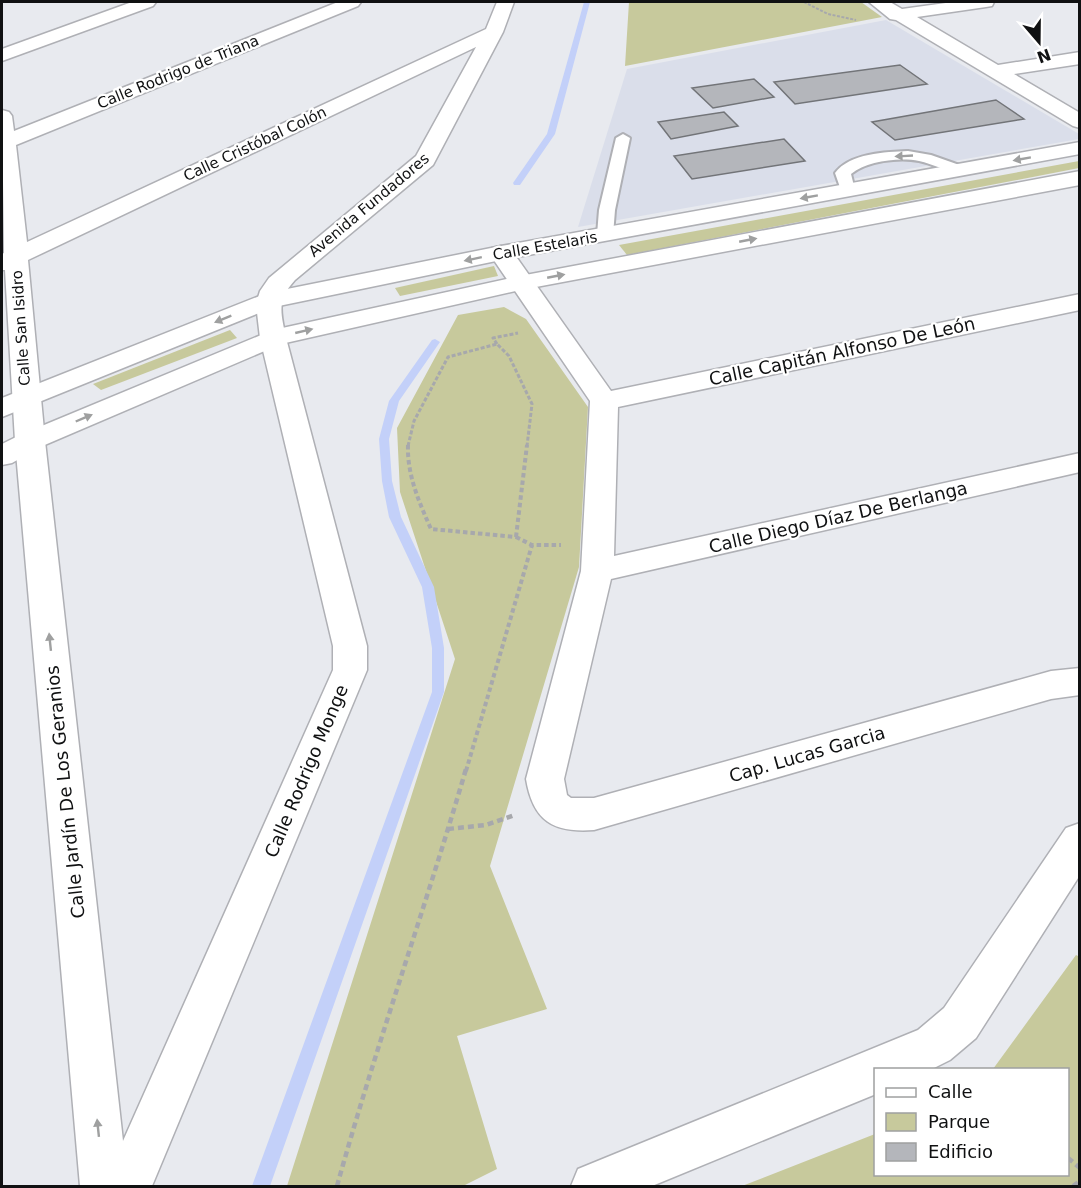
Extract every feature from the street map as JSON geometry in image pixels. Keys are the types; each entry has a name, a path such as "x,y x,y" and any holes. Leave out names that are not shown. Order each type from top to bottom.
{"street":[{"path":"2,55 147,2"},
{"name":"Calle Rodrigo de Triana","path":"4,142 352,2"},
{"name":"Avenida Fundadores","path":"267,301 270,292 286,275 425,160 494,32 505,2"},
{"path":"878,2 1080,122"},
{"path":"897,15 986,2"},
{"name":"Calle Cristóbal Colón","path":"9,260 494,32"},
{"path":"993,72 1080,58"},
{"name":"Calle San Isidro","path":"2,116 14,403"},
{"name":"Calle Estelaris","path":"14,403 267,301 501,253 1080,148"},
{"name":"Calle Estelaris","path":"16,448 273,338 520,283 1076,182"},
{"path":"501,253 604,401 597,571 545,779 548,796"},
{"name":"Calle Rodrigo Monge","path":"128,1186 350,670 350,646 273,338 267,301"},
{"name":"Calle Capitán Alfonso De León","path":"604,401 1080,302"},
{"name":"Calle Jardín De Los Geranios","path":"14,403 16,448 104,1186"},
{"name":"Calle Diego Díaz De Berlanga","path":"597,571 1080,462"},
{"name":"Cap. Lucas Garcia","path":"548,796 555,809 565,814 594,814 1051,685 1080,681"},
{"path":"882,1068 934,1045 960,1023 1080,840"},
{"path":"595,1186 874,1071"}],"lane":[{"path":"605,234 606,210 623,138"}],"path":[{"path":"804,2 825,14 843,20 897,15"},
{"path":"493,338 509,356 532,404 516,537"},
{"path":"337,1186 356,1117 448,829 531,544 516,537 431,529 412,488 408,440 447,357 496,344"},
{"path":"448,829 486,825 548,796"},
{"path":"1073,1186 1080,1181"}],"shaded area":[{"path":"886,20 1079,134 1079,139 578,227 627,69"}],"green space":[{"path":"629,2 861,2 882,17 625,66"},
{"path":"1079,161 1079,168 627,255 619,245"},
{"path":"494,266 498,276 400,296 395,288"},
{"path":"504,307 526,319 588,407 579,567 490,866 547,1009 457,1036 497,1169 463,1186 287,1186 455,659 400,492 397,428 458,315"},
{"path":"230,330 237,338 101,390 93,384"},
{"path":"1076,955 1080,957 1079,1186 742,1186 874,1134 874,1176 1069,1176 1069,1068 994,1068"}],"building":[{"path":"900,65 927,84 795,104 774,82"},
{"path":"754,79 774,97 713,108 692,88"},
{"path":"996,100 1024,119 895,140 872,122"},
{"path":"724,112 738,126 671,139 658,122"},
{"path":"784,139 805,161 692,179 674,156"}],"waterway":[{"path":"517,183 551,134 587,2"},
{"path":"261,1186 438,692 438,648 428,587 395,517 387,481 384,439 394,401 435,342"}]}
